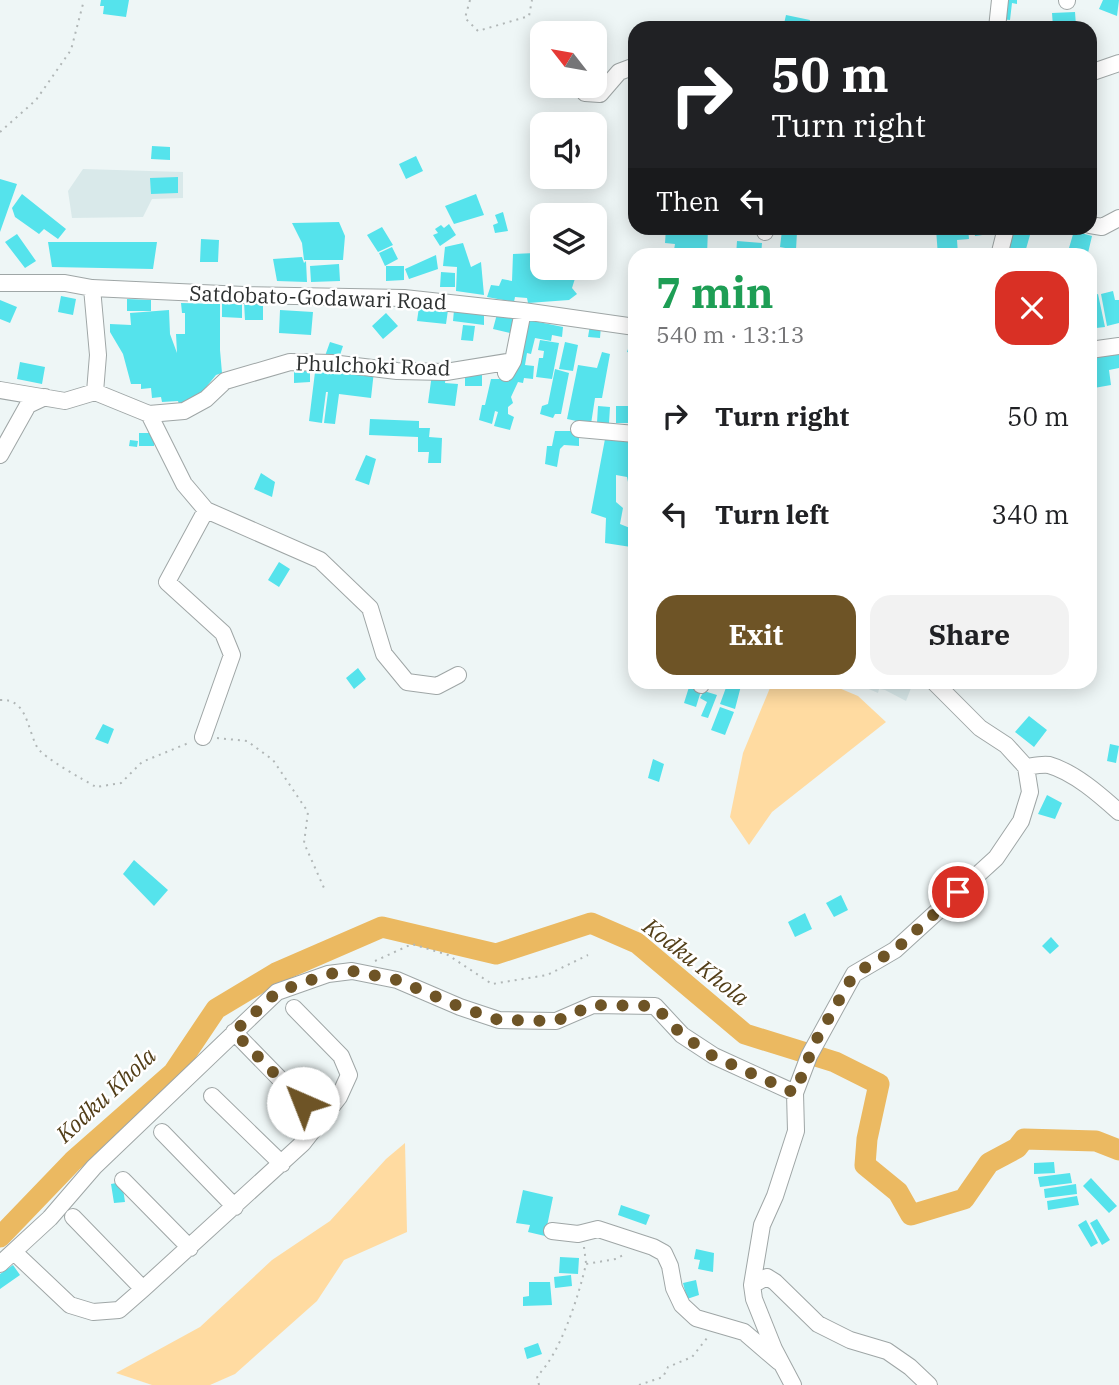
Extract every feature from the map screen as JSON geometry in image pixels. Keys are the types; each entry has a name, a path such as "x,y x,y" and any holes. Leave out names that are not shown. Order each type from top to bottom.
{"street":[{"path":"998,21 1000,0"},
{"path":"1097,70 1119,62"},
{"path":"607,86 619,72 628,69"},
{"path":"1097,226 1102,227 1119,218"},
{"name":"Satdobato-Godawari Road","path":"0,283 65,283 92,288 244,295 404,298 628,326"},
{"path":"0,390 65,401 95,391 98,355 92,288"},
{"name":"Phulchoki Road","path":"95,391 149,414 184,411 206,399 225,381 290,362 446,372 509,367 523,311"},
{"path":"1097,349 1119,346"},
{"path":"0,455 28,405 45,397"},
{"path":"149,414 184,484 206,510 320,560 370,608 384,654 407,682 437,686 458,675"},
{"path":"579,429 628,433"},
{"path":"203,737 232,655 223,633 167,582 206,510"},
{"path":"793,1385 774,1349 754,1299 752,1285 762,1225 788,1161 796,1131 795,1093 815,1042 854,974 895,950 996,858 1021,821 1030,792 1026,767 941,689"},
{"path":"1026,767 1046,764 1059,769 1119,812"},
{"path":"0,1264 50,1218 94,1167 277,992 328,974 352,971 397,980 460,1007 499,1020 556,1021 593,1005 655,1006 682,1035 713,1056 795,1093"},
{"path":"14,1252 70,1305 93,1312 119,1310 282,1164 303,1143 339,1097 349,1075 341,1056 294,1008"},
{"path":"234,1032 321,1121"},
{"path":"212,1096 282,1164"},
{"path":"162,1132 235,1207"},
{"path":"123,1180 190,1248"},
{"path":"73,1217 143,1289"},
{"path":"552,1231 579,1234 598,1229 664,1253 682,1305 696,1318 744,1332 785,1367"},
{"path":"752,1285 767,1277 818,1324 850,1339 887,1351 929,1385"}],"path":[{"path":"0,132 36,100 71,50 84,0"},
{"path":"470,0 465,18 478,31 530,16 531,0"},
{"path":"0,699 9,699 22,708 38,750 96,788 121,783 142,762 203,737 247,741 273,760 308,812 304,843 324,888"},
{"path":"376,960 412,944 448,955 492,984 547,975 588,955"},
{"path":"539,1385 537,1376 546,1368 558,1348 582,1280 586,1264 579,1234"},
{"path":"586,1264 616,1259 627,1254"},
{"path":"639,1385 663,1377 668,1367 692,1357 705,1342 713,1323"}],"shaded area":[{"path":"83,169 183,172 183,198 152,199 143,217 72,218 68,191"},
{"path":"770,689 841,689 858,696 886,722 772,812 749,845 730,817 743,753"},
{"path":"879,689 911,689 906,701"},
{"path":"405,1143 407,1232 344,1260 317,1301 235,1374 210,1385 152,1385 116,1373 200,1327 272,1260 330,1221 386,1159"}],"building":[{"path":"101,0 129,0 126,17 103,14 104,6 100,6"},
{"path":"1002,0 1017,0 1017,4 1012,3 1010,20 1000,19"},
{"path":"1103,0 1119,0 1117,16 1099,9"},
{"path":"1075,12 1076,21 1053,21 1052,13"},
{"path":"786,15 810,20 810,21 785,21"},
{"path":"152,146 170,147 170,160 151,159"},
{"path":"416,156 423,171 406,179 399,164"},
{"path":"178,177 178,193 151,194 150,178"},
{"path":"0,179 17,184 0,232"},
{"path":"22,194 66,229 58,239 44,229 39,234 15,217 12,208"},
{"path":"476,194 484,215 454,224 445,206"},
{"path":"503,212 508,231 495,233 493,225 498,223 495,215"},
{"path":"339,222 345,236 343,260 304,260 302,243 292,223"},
{"path":"449,224 456,235 440,246 433,235 438,233 435,229"},
{"path":"382,227 393,245 378,252 367,235"},
{"path":"17,234 36,261 25,268 5,242"},
{"path":"666,235 708,235 707,248 674,248 675,244 665,243"},
{"path":"781,235 797,235 796,248 780,247"},
{"path":"936,235 969,235 969,239 957,240 958,248 937,248"},
{"path":"1012,235 1030,235 1026,248 1008,248"},
{"path":"1073,235 1092,236 1089,248 1069,248"},
{"path":"201,239 219,240 218,262 200,262"},
{"path":"737,241 762,243 762,248 737,248"},
{"path":"48,242 157,242 153,269 52,267"},
{"path":"463,243 471,267 481,262 484,295 456,291 457,267 443,266 445,247"},
{"path":"392,247 398,259 385,266 379,253"},
{"path":"530,253 530,280 575,280 572,288 577,294 569,300 528,303 527,298 515,297 514,302 487,297 491,285 499,286 502,279 512,281 513,254"},
{"path":"436,255 438,269 409,279 405,269"},
{"path":"302,257 304,263 306,261 307,282 277,281 273,259"},
{"path":"339,264 340,281 311,282 310,266"},
{"path":"386,266 404,266 404,280 386,281"},
{"path":"441,272 455,273 455,287 440,287"},
{"path":"1113,291 1115,300 1119,300 1119,323 1107,326 1101,294"},
{"path":"1098,294 1105,327 1097,328"},
{"path":"61,296 76,299 73,315 58,312"},
{"path":"127,299 151,300 151,311 127,311"},
{"path":"0,300 17,307 10,323 0,319"},
{"path":"244,302 263,302 263,320 245,320"},
{"path":"181,303 220,304 222,373 216,375 198,397 179,404 178,401 162,402 161,397 152,398 151,388 141,389 141,384 131,384 123,354 110,332 110,324 131,325 130,313 169,310 170,334 177,353 176,334 185,334 185,313 182,313"},
{"path":"222,303 242,304 242,318 222,317"},
{"path":"419,307 448,310 446,324 417,321"},
{"path":"280,310 313,312 311,335 279,333"},
{"path":"454,310 484,313 484,325 453,321"},
{"path":"386,313 398,326 383,339 372,326"},
{"path":"497,314 518,318 514,334 493,329"},
{"path":"524,319 563,327 562,337 552,335 551,341 535,338 531,354 527,353 525,365 534,366 533,379 524,378 523,383 518,382 511,397 513,403 508,407 508,414 514,417 510,430 494,426 498,412 495,411 492,424 479,420 491,379 504,379"},
{"path":"463,325 475,326 473,341 461,340"},
{"path":"590,325 601,326 600,338 588,337"},
{"path":"540,340 559,343 552,379 536,377 539,358 543,358 544,351 538,350"},
{"path":"330,342 343,346 338,361 325,356"},
{"path":"565,342 578,345 573,371 559,369"},
{"path":"1119,348 1119,368 1109,370 1111,385 1097,387 1097,358 1106,356 1106,350"},
{"path":"602,352 610,354 602,398 595,398 591,424 567,419 578,365 597,368"},
{"path":"20,362 45,367 42,384 17,379"},
{"path":"294,364 310,364 310,382 294,383"},
{"path":"316,364 374,371 371,398 339,394 335,424 324,423 326,392 322,423 309,421"},
{"path":"555,369 569,373 561,414 555,414 553,418 540,414 542,406 548,404"},
{"path":"482,371 482,386 465,386 465,372"},
{"path":"432,374 446,376 445,383 458,384 455,406 428,403"},
{"path":"598,406 610,407 609,423 597,423"},
{"path":"616,406 628,406 628,423 616,423"},
{"path":"370,419 419,421 419,428 430,428 429,437 442,438 441,463 428,463 429,452 418,452 418,437 369,435"},
{"path":"555,431 579,431 579,446 564,445 560,449 557,467 545,464 547,446 552,446"},
{"path":"139,433 154,433 154,446 139,446"},
{"path":"605,439 628,440 628,482 627,477 616,475 616,502 623,508 620,524 628,527 628,547 605,543 606,518 591,513"},
{"path":"130,440 138,441 137,447 129,446"},
{"path":"366,455 376,459 369,485 355,480"},
{"path":"261,473 275,482 272,497 254,489"},
{"path":"279,562 290,569 279,587 268,580"},
{"path":"358,668 366,679 354,689 346,678"},
{"path":"688,689 701,691 696,707 684,703"},
{"path":"725,689 740,689 735,709 720,704"},
{"path":"704,691 717,695 708,718 701,716 707,702 700,698"},
{"path":"720,707 734,712 725,735 711,730"},
{"path":"1029,716 1047,730 1034,747 1015,732"},
{"path":"103,724 114,729 108,744 95,739"},
{"path":"1110,744 1119,746 1116,763 1107,761"},
{"path":"653,759 664,764 659,782 648,778"},
{"path":"1047,795 1062,803 1055,819 1038,814"},
{"path":"134,860 168,890 154,906 123,874"},
{"path":"841,895 848,910 834,917 826,903"},
{"path":"805,913 812,929 795,937 788,922"},
{"path":"1051,937 1059,946 1050,954 1042,946"},
{"path":"1054,1162 1055,1173 1034,1174 1034,1163"},
{"path":"1070,1173 1072,1183 1040,1187 1038,1177"},
{"path":"1091,1178 1117,1206 1109,1213 1083,1186"},
{"path":"122,1182 125,1202 114,1203 111,1184"},
{"path":"1076,1184 1077,1194 1045,1198 1044,1189"},
{"path":"523,1190 553,1197 545,1236 528,1232 530,1225 516,1223"},
{"path":"1077,1196 1079,1205 1048,1210 1047,1201"},
{"path":"621,1205 650,1215 646,1225 618,1215"},
{"path":"1097,1219 1110,1240 1102,1245 1090,1223"},
{"path":"1086,1220 1098,1243 1091,1247 1078,1225"},
{"path":"696,1249 714,1253 713,1272 698,1269 700,1260 694,1259"},
{"path":"560,1257 579,1258 578,1274 559,1273"},
{"path":"13,1265 20,1275 0,1289 0,1274"},
{"path":"571,1275 572,1286 555,1288 554,1277"},
{"path":"696,1280 699,1295 687,1299 683,1283"},
{"path":"529,1282 550,1282 552,1305 523,1306 523,1297 529,1296"},
{"path":"538,1343 542,1354 527,1359 524,1348"}],"waterway":[{"name":"Kodku Khola","path":"0,1237 73,1161 173,1073 216,1009 276,973 382,927 496,954 591,923 637,943 745,1034 835,1062 879,1084 867,1139 865,1165 898,1192 911,1215 964,1199 989,1163 1017,1148 1024,1139 1096,1141 1119,1150"}],"route":[{"path":"303,1103 234,1032 277,992 328,974 352,971 397,980 460,1007 499,1020 556,1021 593,1005 655,1006 682,1035 713,1056 795,1093 815,1042 854,974 895,950 958,892"}]}
